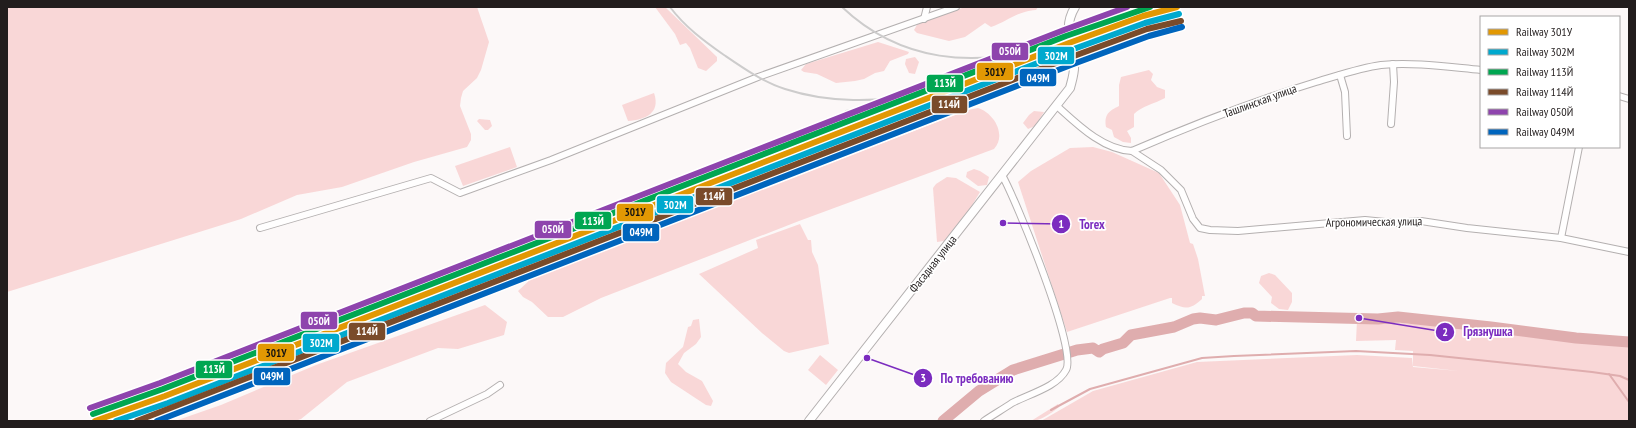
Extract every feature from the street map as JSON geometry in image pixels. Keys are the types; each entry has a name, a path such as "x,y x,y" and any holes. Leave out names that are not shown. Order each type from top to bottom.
{"main road":[{"name":"Фасадная улица","path":"809,421 1070,88 1074,63 1068,29 1069,20 1075,7"}],"street":[{"path":"924,19 927,7"},
{"path":"260,228 431,178 460,193 551,160 758,77 956,7"},
{"path":"1391,124 1394,82 1393,64"},
{"name":"Ташлинская улица","path":"1132,151 1269,97 1365,68 1393,64 1480,70"},
{"path":"1340,75 1345,92 1347,136"},
{"path":"1057,106 1084,130 1111,146 1125,151 1132,151"},
{"path":"1561,238 1579,148"},
{"name":"Агрономическая улица","path":"1132,151 1161,170 1181,190 1193,219 1200,228 1210,230 1238,231 1365,220 1395,223 1421,221 1467,228 1561,238 1629,252"},
{"path":"984,421 1010,404 1053,384 1066,371 1069,364 1063,332 1032,242 1010,189 1002,175"},
{"path":"430,421 486,394 500,385"}],"shaded area":[{"path":"7,7 477,7 489,42 481,70 477,78 463,91 461,98 460,106 471,134 471,140 467,147 414,162 342,187 297,195 241,219 7,292"},
{"path":"655,7 665,7 717,57 717,61 706,71 698,68 690,48 686,43 680,45 675,34"},
{"path":"965,7 1038,7 1036,10 1017,15 991,27 985,23 965,37 949,41 917,33 914,30 918,23"},
{"path":"878,42 909,52 908,54 890,61 884,71 855,81 836,83 817,74 804,72 801,70 806,64"},
{"path":"915,57 919,62 915,74 909,73 905,64 906,59"},
{"path":"1149,70 1153,74 1151,80 1157,87 1165,90 1165,98 1144,107 1134,114 1134,127 1127,131 1131,138 1131,143 1123,142 1114,137 1112,130 1106,127 1106,119 1108,114 1110,111 1119,106 1119,85 1121,77"},
{"path":"654,93 656,100 655,106 650,114 640,119 628,121 622,105"},
{"path":"978,108 994,119 997,125 999,137 998,143 994,149 799,221 601,298 563,317 548,317 532,302 523,297 518,291 532,278 968,110"},
{"path":"1034,111 1044,112 1035,126 1028,129 1023,123"},
{"path":"479,119 490,120 492,126 488,130 485,130 477,121"},
{"path":"510,147 517,167 463,186 455,166"},
{"path":"1093,147 1112,152 1159,173 1180,205 1190,243 1193,244 1198,259 1205,296 1202,296 1202,299 1195,305 1191,307 1181,307 1172,303 1172,298 1170,298 1067,332 1018,182 1031,171 1070,148"},
{"path":"974,169 989,177 987,185 978,186 966,177 967,172"},
{"path":"947,177 956,178 980,192 971,207 944,241 937,242 933,188 936,184"},
{"path":"800,224 808,240 811,240 812,252 818,265 829,344 789,353 784,351 762,333 699,274 758,248 756,240"},
{"path":"1269,273 1275,275 1292,293 1292,302 1288,310 1279,309 1271,303 1272,297 1259,283 1261,276"},
{"path":"485,305 507,322 504,335 458,349 438,348 347,382 301,419 295,421 175,421 221,405 316,365"},
{"path":"699,319 701,337 696,344 684,353 678,364 686,372 702,381 713,401 711,406 706,405 671,382 665,373 666,363 683,347 688,327 691,326 693,320"},
{"path":"1357,320 1488,329 1629,346 1629,421 1041,421 1093,391 1197,362 1357,355 1412,358 1413,367 1459,371 1413,366 1413,351 1395,350 1396,340 1356,341"},
{"path":"820,355 838,370 826,385 808,370"},
{"path":"1058,404 1059,407 1049,414 1038,420 1031,421"}],"waterway":[{"path":"943,421 979,391 1013,370 1077,350 1093,348 1099,352 1103,349 1123,343 1131,335 1174,327 1193,319 1200,318 1216,320 1244,313 1252,313 1256,316 1378,319 1398,317 1576,338 1629,342"},
{"path":"1051,410 1090,389 1202,358 1234,356 1356,351 1430,355 1592,372 1620,376 1629,380"},
{"path":"1609,374 1629,402"}],"railway":[{"path":"670,7 688,27 702,39 738,65 769,83 785,89 818,97 853,100 888,99 922,93"},
{"path":"842,7 865,25 888,40 913,50 940,56 966,58 994,57 1021,53 1049,45"},
{"path":"918,94 939,88 998,59"},
{"path":"846,111 887,103"}],"rail line":[{"name":"050Й","path":"90,408 160,383 1064,30 1127,7"},
{"name":"113Й","path":"93,414 163,389 1066,36 1150,7"},
{"name":"301У","path":"95,421 165,396 1069,43 1143,16 1177,7"},
{"name":"302М","path":"116,421 168,403 1071,50 1145,23 1179,14"},
{"name":"114Й","path":"137,421 1074,56 1147,29 1181,21"},
{"name":"049М","path":"157,421 1076,63 1149,36 1182,27"}],"place":[{"name":"Torex","path":"1003,223"},
{"name":"Грязнушка","path":"1359,318"},
{"name":"По требованию","path":"867,358"}]}
